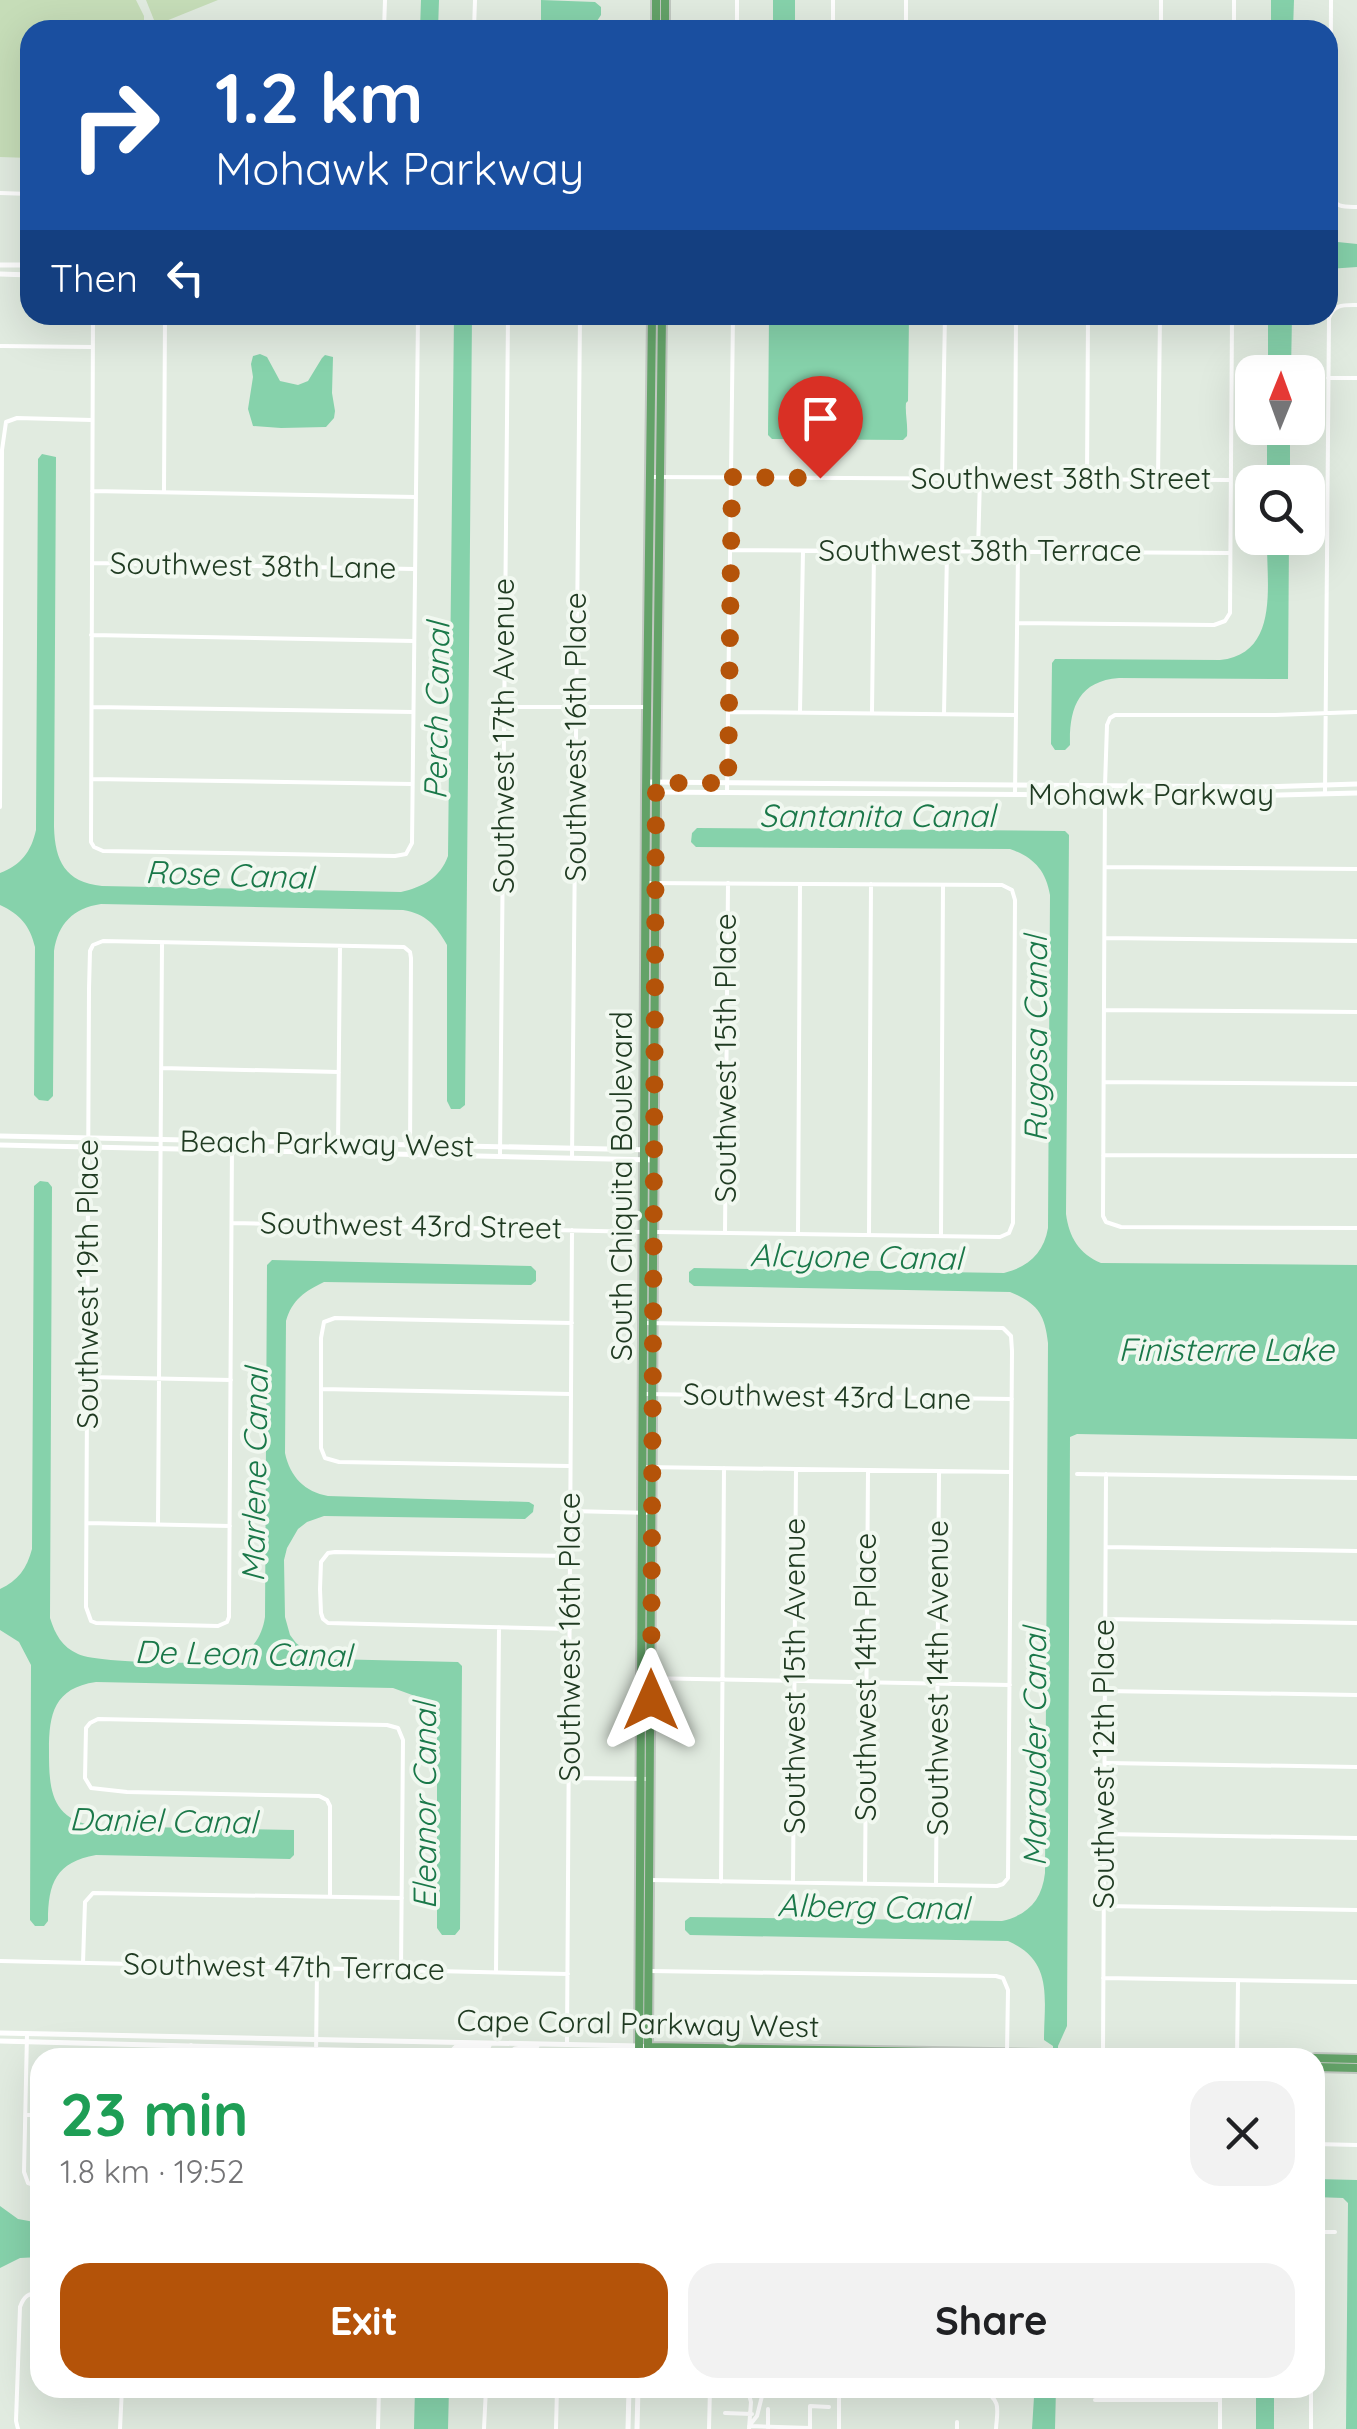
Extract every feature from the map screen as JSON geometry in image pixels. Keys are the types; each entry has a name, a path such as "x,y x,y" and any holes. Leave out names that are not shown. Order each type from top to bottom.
{"main road":[{"path":"656,0 660,19"},
{"path":"660,19 665,0"},
{"name":"South Chiquita Boulevard","path":"652,325 655,476"},
{"name":"South Chiquita Boulevard","path":"646,2048 650,883 655,476 662,325"},
{"path":"1325,2058 1357,2059"},
{"path":"1325,2067 1357,2068"}],"street":[{"path":"92,325 90,837 94,848 120,852 395,856 410,849 418,325"},
{"path":"164,492 165,325"},
{"name":"Southwest 17th Avenue","path":"500,1157 508,325"},
{"name":"Southwest 16th Place","path":"572,1158 580,325"},
{"path":"727,793 733,325"},
{"path":"942,478 945,325"},
{"path":"1015,478 1016,325"},
{"path":"1086,479 1088,325"},
{"path":"1158,480 1160,325"},
{"path":"1017,623 1214,625 1225,621 1230,613 1232,325"},
{"path":"1324,794 1328,325"},
{"path":"0,346 92,347"},
{"path":"1328,378 1357,378"},
{"path":"0,807 2,450 6,422 17,418 92,420"},
{"name":"Southwest 38th Street","path":"655,476 1231,480"},
{"path":"978,551 980,478"},
{"path":"92,491 416,497"},
{"name":"Southwest 38th Terrace","path":"731,550 1230,553"},
{"path":"800,713 803,550"},
{"path":"872,713 874,551"},
{"path":"944,714 946,551"},
{"path":"1015,794 1018,552"},
{"name":"Southwest 38th Lane","path":"92,563 415,568"},
{"path":"91,635 414,641"},
{"path":"91,707 413,712"},
{"path":"503,707 652,707"},
{"path":"729,712 1016,714"},
{"path":"1357,712 1110,718 1106,726 1105,786 1103,1154 1106,1222 1121,1226 1357,1228"},
{"path":"91,779 412,784"},
{"name":"Mohawk Parkway","path":"651,787 728,783 1261,787 1357,784"},
{"name":"Mohawk Parkway","path":"651,787 727,793 1357,793"},
{"path":"1105,867 1357,869"},
{"path":"650,883 942,885 941,1236"},
{"name":"Southwest 15th Place","path":"726,1233 728,884"},
{"path":"798,1234 800,884"},
{"path":"869,1235 871,884"},
{"name":"Southwest 43rd Street","path":"232,1222 649,1232 1000,1237 1009,1234 1013,1223 1014,900 1012,890 1002,885 942,885"},
{"path":"1104,938 1357,940"},
{"name":"Southwest 19th Place","path":"162,942 103,941 92,945 90,956 86,1608 90,1621 218,1626 226,1622 230,1612 230,1526"},
{"path":"158,1524 162,942 398,946 410,952 410,1155"},
{"path":"338,1153 340,946"},
{"path":"1104,1010 1357,1012"},
{"path":"161,1068 339,1072"},
{"path":"1104,1082 1357,1084"},
{"name":"Beach Parkway West","path":"0,1136 572,1149 649,1155"},
{"path":"87,1523 230,1526 232,1142"},
{"name":"Beach Parkway West","path":"0,1145 500,1157 649,1155"},
{"path":"1103,1154 1357,1156"},
{"name":"Southwest 16th Place","path":"568,2044 572,1230"},
{"path":"571,1466 338,1462 326,1458 321,1448 321,1338 324,1322 335,1318 572,1323"},
{"path":"645,1880 1003,1884 1009,1872 1012,1399 1012,1342 1003,1328 648,1323"},
{"path":"87,1377 231,1380"},
{"path":"321,1389 572,1394"},
{"name":"Southwest 43rd Lane","path":"648,1394 1012,1399"},
{"path":"648,1467 1011,1472"},
{"path":"721,1882 724,1468"},
{"name":"Southwest 15th Avenue","path":"793,1883 796,1469"},
{"name":"Southwest 14th Place","path":"864,1884 868,1470"},
{"name":"Southwest 14th Avenue","path":"936,1885 940,1471"},
{"path":"1077,1474 1357,1478"},
{"name":"Southwest 12th Place","path":"1103,2048 1106,1474"},
{"path":"571,1511 647,1513"},
{"path":"1106,1547 1357,1551"},
{"path":"570,1556 335,1552 323,1556 320,1589 320,1614 328,1623 570,1628"},
{"path":"1105,1619 1357,1623"},
{"path":"496,1972 500,1627"},
{"path":"646,1679 1010,1685"},
{"path":"1105,1691 1357,1695"},
{"path":"330,1896 327,1800 318,1796 91,1788 86,1778 86,1728 98,1719 398,1728 403,1740 401,1970"},
{"path":"1105,1763 1357,1767"},
{"path":"570,1778 646,1779"},
{"path":"1104,1834 1357,1838"},
{"path":"84,1963 84,1908 89,1896 99,1892 402,1898"},
{"path":"1104,1906 1357,1910"},
{"name":"Southwest 47th Terrace","path":"0,1960 568,1974"},
{"path":"317,1968 317,2048"},
{"path":"645,1971 996,1976 1003,1978 1008,1990 1011,2048"},
{"path":"1104,1978 1357,1982"},
{"path":"1238,1980 1238,2048"},
{"name":"Cape Coral Parkway West","path":"0,2033 347,2048"},
{"path":"27,2034 24,2172 30,2184"},
{"name":"Cape Coral Parkway West","path":"0,2041 191,2045 392,2041 607,2048"},
{"path":"391,2048 392,2041"},
{"path":"455,2048 496,2043"},
{"path":"521,2048 544,2044"},
{"path":"25,2115 30,2115"},
{"path":"1325,2144 1357,2145"},
{"path":"1325,2232 1335,2232"},
{"path":"18,2429 20,2307 23,2298 30,2294"},
{"path":"120,2429 122,2398"},
{"path":"378,2398 378,2429"},
{"path":"484,2429 486,2398"},
{"path":"556,2429 558,2398"},
{"path":"628,2429 629,2398"},
{"path":"637,2429 638,2398"},
{"path":"708,2429 710,2398"},
{"path":"839,2398 839,2429"},
{"path":"995,2398 996,2429"},
{"path":"1310,2429 1311,2398"},
{"path":"754,2415 751,2399 760,2399 754,2415 749,2428 810,2428 810,2406 829,2406"},
{"path":"1095,2400 1220,2400 1220,2429"},
{"path":"768,2408 768,2428"},
{"path":"725,2414 754,2415"}],"shaded area":[{"path":"0,0 136,0 144,20 20,20 20,158 0,157"},
{"path":"146,0 218,0 168,20 154,20"}],"water":[{"path":"421,0 439,0 438,20 420,20"},
{"path":"541,0 595,2 601,7 598,20 541,20"},
{"path":"773,0 795,0 795,20 773,20"},
{"path":"1271,0 1294,0 1293,20 1271,20"},
{"path":"1338,242 1357,244 1357,267 1338,268"},
{"path":"454,325 472,325 465,1105 451,1109 447,1101 447,945 424,918 403,910 101,904 68,919 56,941 53,1096 48,1101 39,1100 34,1095 35,947 23,922 0,905 0,873 24,857 36,830 38,459 42,454 56,457 54,827 60,860 71,875 102,886 401,892 430,880 448,856"},
{"path":"769,325 909,325 907,436 903,440 772,439 768,435"},
{"path":"1268,325 1292,325 1291,355 1268,355"},
{"path":"325,355 333,357 335,411 326,427 253,426 248,409 251,364 253,356 267,357 280,381 298,385 308,381"},
{"path":"1267,445 1290,445 1290,465 1267,465"},
{"path":"1267,555 1289,555 1288,679 1105,680 1079,699 1071,720 1070,745 1065,750 1055,750 1051,744 1055,659 1220,660 1239,655 1253,644 1261,630 1268,594"},
{"name":"Finisterre Lake","path":"697,828 1065,831 1069,835 1066,1214 1076,1244 1101,1263 1357,1265 1357,1439 1077,1434 1070,1437 1067,2026 1058,2048 1044,2040 1045,1996 1040,1970 1023,1949 1008,1941 690,1935 685,1930 685,1921 690,1917 1002,1921 1032,1905 1041,1891 1045,1873 1048,1343 1042,1317 1033,1305 1010,1292 694,1286 689,1282 689,1272 694,1268 1004,1273 1034,1258 1048,1228 1048,886 1037,866 1010,849 696,847 691,842"},
{"name":"De Leon Canal","path":"40,1181 52,1187 50,1618 63,1644 89,1657 223,1661 240,1656 259,1637 265,1617 267,1265 272,1260 531,1266 536,1271 536,1281 531,1285 324,1282 300,1297 286,1321 285,1453 295,1476 306,1487 328,1496 534,1505 525,1519 324,1516 298,1529 284,1560 285,1617 290,1635 312,1655 329,1659 458,1662 462,1666 460,1929 455,1935 442,1935 437,1928 437,1729 432,1712 423,1702 393,1688 96,1682 71,1690 53,1714 49,1750 55,1800 69,1817 95,1826 294,1830 294,1855 290,1859 96,1855 82,1858 57,1876 44,1926 35,1926 30,1920 31,1665 19,1642 0,1630 0,1589 21,1573 32,1549 34,1186"},
{"path":"1325,2179 1357,2180 1357,2429 1346,2429 1348,2203 1343,2198 1325,2197"},
{"path":"0,2206 18,2219 30,2221 30,2258 0,2268"},
{"path":"415,2398 449,2398 448,2429 414,2429"},
{"path":"1034,2398 1056,2398 1055,2429 1032,2429"},
{"path":"1256,2398 1274,2398 1274,2429 1256,2429"}],"route":[{"path":"651,1700 656,783 728,783 732,477 820,478"}],"water label":[{"name":"Perch Canal","path":"437,711"},
{"name":"Santanita Canal","path":"877,816"},
{"name":"Rose Canal","path":"229,875"},
{"name":"Rugosa Canal","path":"1036,1039"},
{"name":"Alcyone Canal","path":"856,1257"},
{"name":"Marlene Canal","path":"255,1475"},
{"name":"Marauder Canal","path":"1035,1747"},
{"name":"Eleanor Canal","path":"425,1806"},
{"name":"Daniel Canal","path":"163,1821"},
{"name":"Alberg Canal","path":"873,1907"}]}
